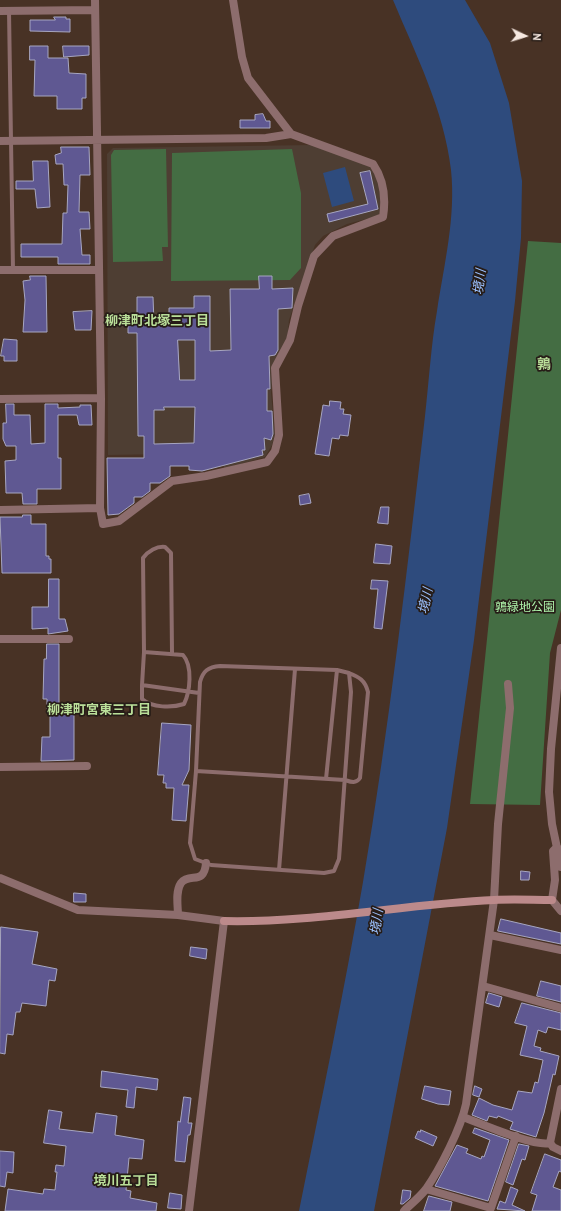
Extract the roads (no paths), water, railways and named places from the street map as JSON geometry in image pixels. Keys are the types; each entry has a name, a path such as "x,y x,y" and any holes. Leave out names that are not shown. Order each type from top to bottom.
{"street":[{"path":"0,142 10,141 97,141 266,138 291,134 373,164 380,174 386,201 383,217 333,236 314,256 298,306 290,340 275,368 279,435 275,451 267,462 206,476 172,481 119,521 103,524 100,508 101,398 97,141 95,10 95,0"},
{"path":"233,0 242,57 248,78 291,134"},
{"path":"0,11 95,10"},
{"path":"0,270 99,270"},
{"path":"0,398 101,398"},
{"path":"0,510 100,508"},
{"path":"0,639 69,639"},
{"path":"561,648 551,749 549,792 552,824 559,851 561,867"},
{"path":"404,1211 426,1189 464,1118 484,986 494,900 498,824 510,708 508,684"},
{"path":"0,767 87,766"},
{"path":"559,851 553,851 555,880 552,900 561,911"},
{"path":"178,915 178,896 180,886 184,881 200,877 206,870 206,863"},
{"path":"0,878 78,910 178,915 224,921 266,922 494,900 552,900"},
{"path":"189,1211 224,921"},
{"path":"490,935 561,950"},
{"path":"484,986 561,1008"},
{"path":"550,1143 561,1089"},
{"path":"464,1118 544,1145 550,1143"},
{"path":"426,1189 492,1209 516,1136"},
{"path":"550,1143 561,1151"}],"lane":[{"path":"9,11 13,270"},
{"path":"144,652 172,653 183,655 188,660 189,672 184,704 175,707 147,704 142,700 144,652 143,558 146,553 160,546 165,547 171,553 172,653"},
{"path":"196,771 345,780 354,782 360,778 368,692 366,684 361,678 349,673 337,670 211,667 202,673 199,693 196,771 190,843 195,859 211,866 324,874 334,871 339,859 345,780 351,692 349,673"},
{"path":"279,870 294,669"},
{"path":"326,779 337,670"},
{"path":"142,686 187,690 199,693"}],"water":[{"name":"境川","path":"393,0 465,0 490,43 509,103 522,181 521,238 515,301 474,640 447,828 374,1211 299,1211 348,964 372,824 404,591 433,337 451,223 451,170 442,126 436,104 420,62"},
{"path":"345,167 354,201 332,207 323,173"}],"district":[{"name":"柳津町北塚三丁目","path":"157,321"},
{"name":"鶉","path":"544,365"},
{"name":"柳津町宮東三丁目","path":"99,710"},
{"name":"境川五丁目","path":"126,1181"}],"park label":[{"name":"鶉緑地公園","path":"525,608"}]}
